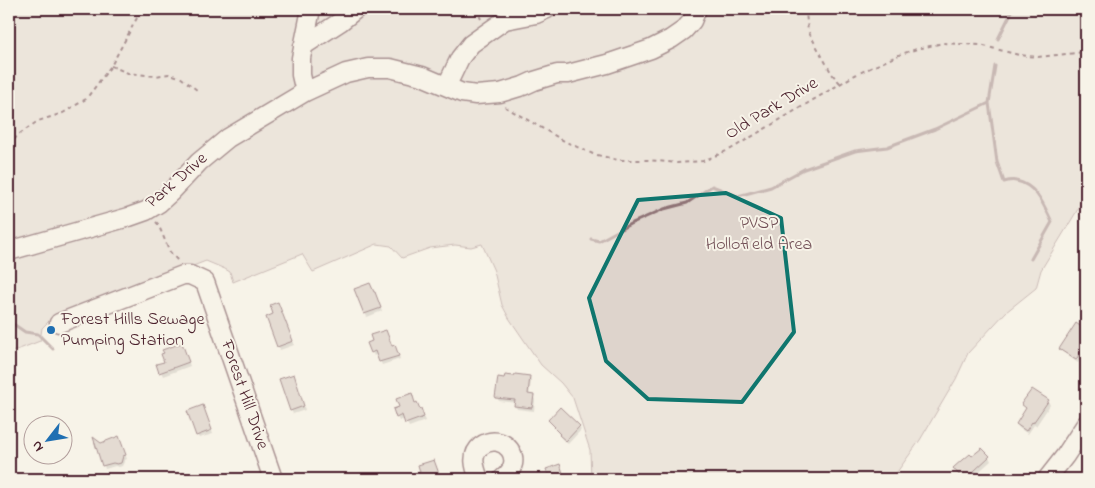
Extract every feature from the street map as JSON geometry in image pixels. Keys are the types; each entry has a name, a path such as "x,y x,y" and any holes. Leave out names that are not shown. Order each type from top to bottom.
{"street":[{"path":"305,92 301,75 301,58 310,9"},
{"path":"304,46 356,9"},
{"path":"447,86 460,58 471,44 505,20 536,14 547,9"},
{"name":"Park Drive","path":"9,252 129,217 146,210 171,192 199,162 228,138 305,92 346,73 368,68 390,68 422,76 462,93 476,96 500,93 558,74 568,74 607,64 651,48 671,39 684,30 692,20 697,9"},
{"name":"Forest Hill Drive","path":"59,322 183,275 190,275 205,282 273,479"},
{"path":"1047,479 1086,424"},
{"path":"479,479 475,467 475,456 478,448 486,442 496,441 506,445 511,451 514,460 509,474 502,479"}],"path":[{"path":"9,146 18,135 38,121 63,113 86,99 111,66 137,18 145,9"},
{"path":"808,9 806,13 808,31 832,74 840,83"},
{"name":"Old Park Drive","path":"501,104 566,142 593,154 618,160 694,162 703,161 731,149 855,74 900,54 943,42 980,45 1029,56 1086,52"},
{"path":"111,66 128,73 155,76 168,74 180,77 197,90"},
{"path":"146,210 158,224 170,252 182,266"}],"highlighted area":[{"path":"726,193 781,218 794,332 742,402 648,399 606,361 589,298 638,200"}],"green space":[{"name":"PVSP Hollofield Area","path":"9,9 1086,9 1086,196 1041,270 1036,288 1006,312 968,353 956,379 920,440 892,479 591,479 590,450 573,398 561,383 541,365 509,318 502,305 494,271 482,244 471,247 455,245 430,248 402,258 391,246 377,244 313,272 302,254 233,282 230,272 206,261 49,321 42,328 40,341 9,353"}],"building":[{"path":"370,283 381,308 364,314 354,289"},
{"path":"278,302 293,341 277,347 266,317 273,314 270,305"},
{"path":"1076,323 1086,330 1086,342 1076,360 1059,349"},
{"path":"386,330 392,346 395,345 399,356 379,362 375,351 371,353 367,343 372,341 370,335"},
{"path":"182,343 189,362 159,373 156,364 164,362 161,354 164,353 162,350"},
{"path":"294,374 304,406 290,411 279,379"},
{"path":"515,374 530,376 528,394 534,395 532,408 514,406 515,400 495,398 498,377 504,378 505,375 514,376"},
{"path":"1032,389 1049,400 1026,431 1016,424 1026,408 1021,404"},
{"path":"412,393 415,403 417,402 421,408 424,417 405,424 402,415 396,418 393,409 399,407 396,399"},
{"path":"203,405 212,430 196,436 187,411"},
{"path":"560,407 580,426 566,441 548,420"},
{"path":"119,436 126,455 123,456 121,463 102,466 93,437 101,443"},
{"path":"982,448 990,456 974,471 981,479 963,479 953,468 970,454 972,456"},
{"path":"434,460 441,479 403,478 420,472 418,465"},
{"path":"560,464 565,479 550,479 546,469"}],"waterway":[{"path":"998,39 1013,9"},
{"path":"995,66 989,103 997,162 1004,182 1015,181 1029,187 1043,203 1052,222 1031,259"},
{"path":"591,239 599,241 630,224 664,209 687,203 712,186 738,196 771,187 804,169 855,151 887,147 935,129 989,103"},
{"path":"9,321 25,332 38,334 53,349"}],"place":[{"name":"Forest Hills Sewage Pumping Station","path":"51,330"}]}
